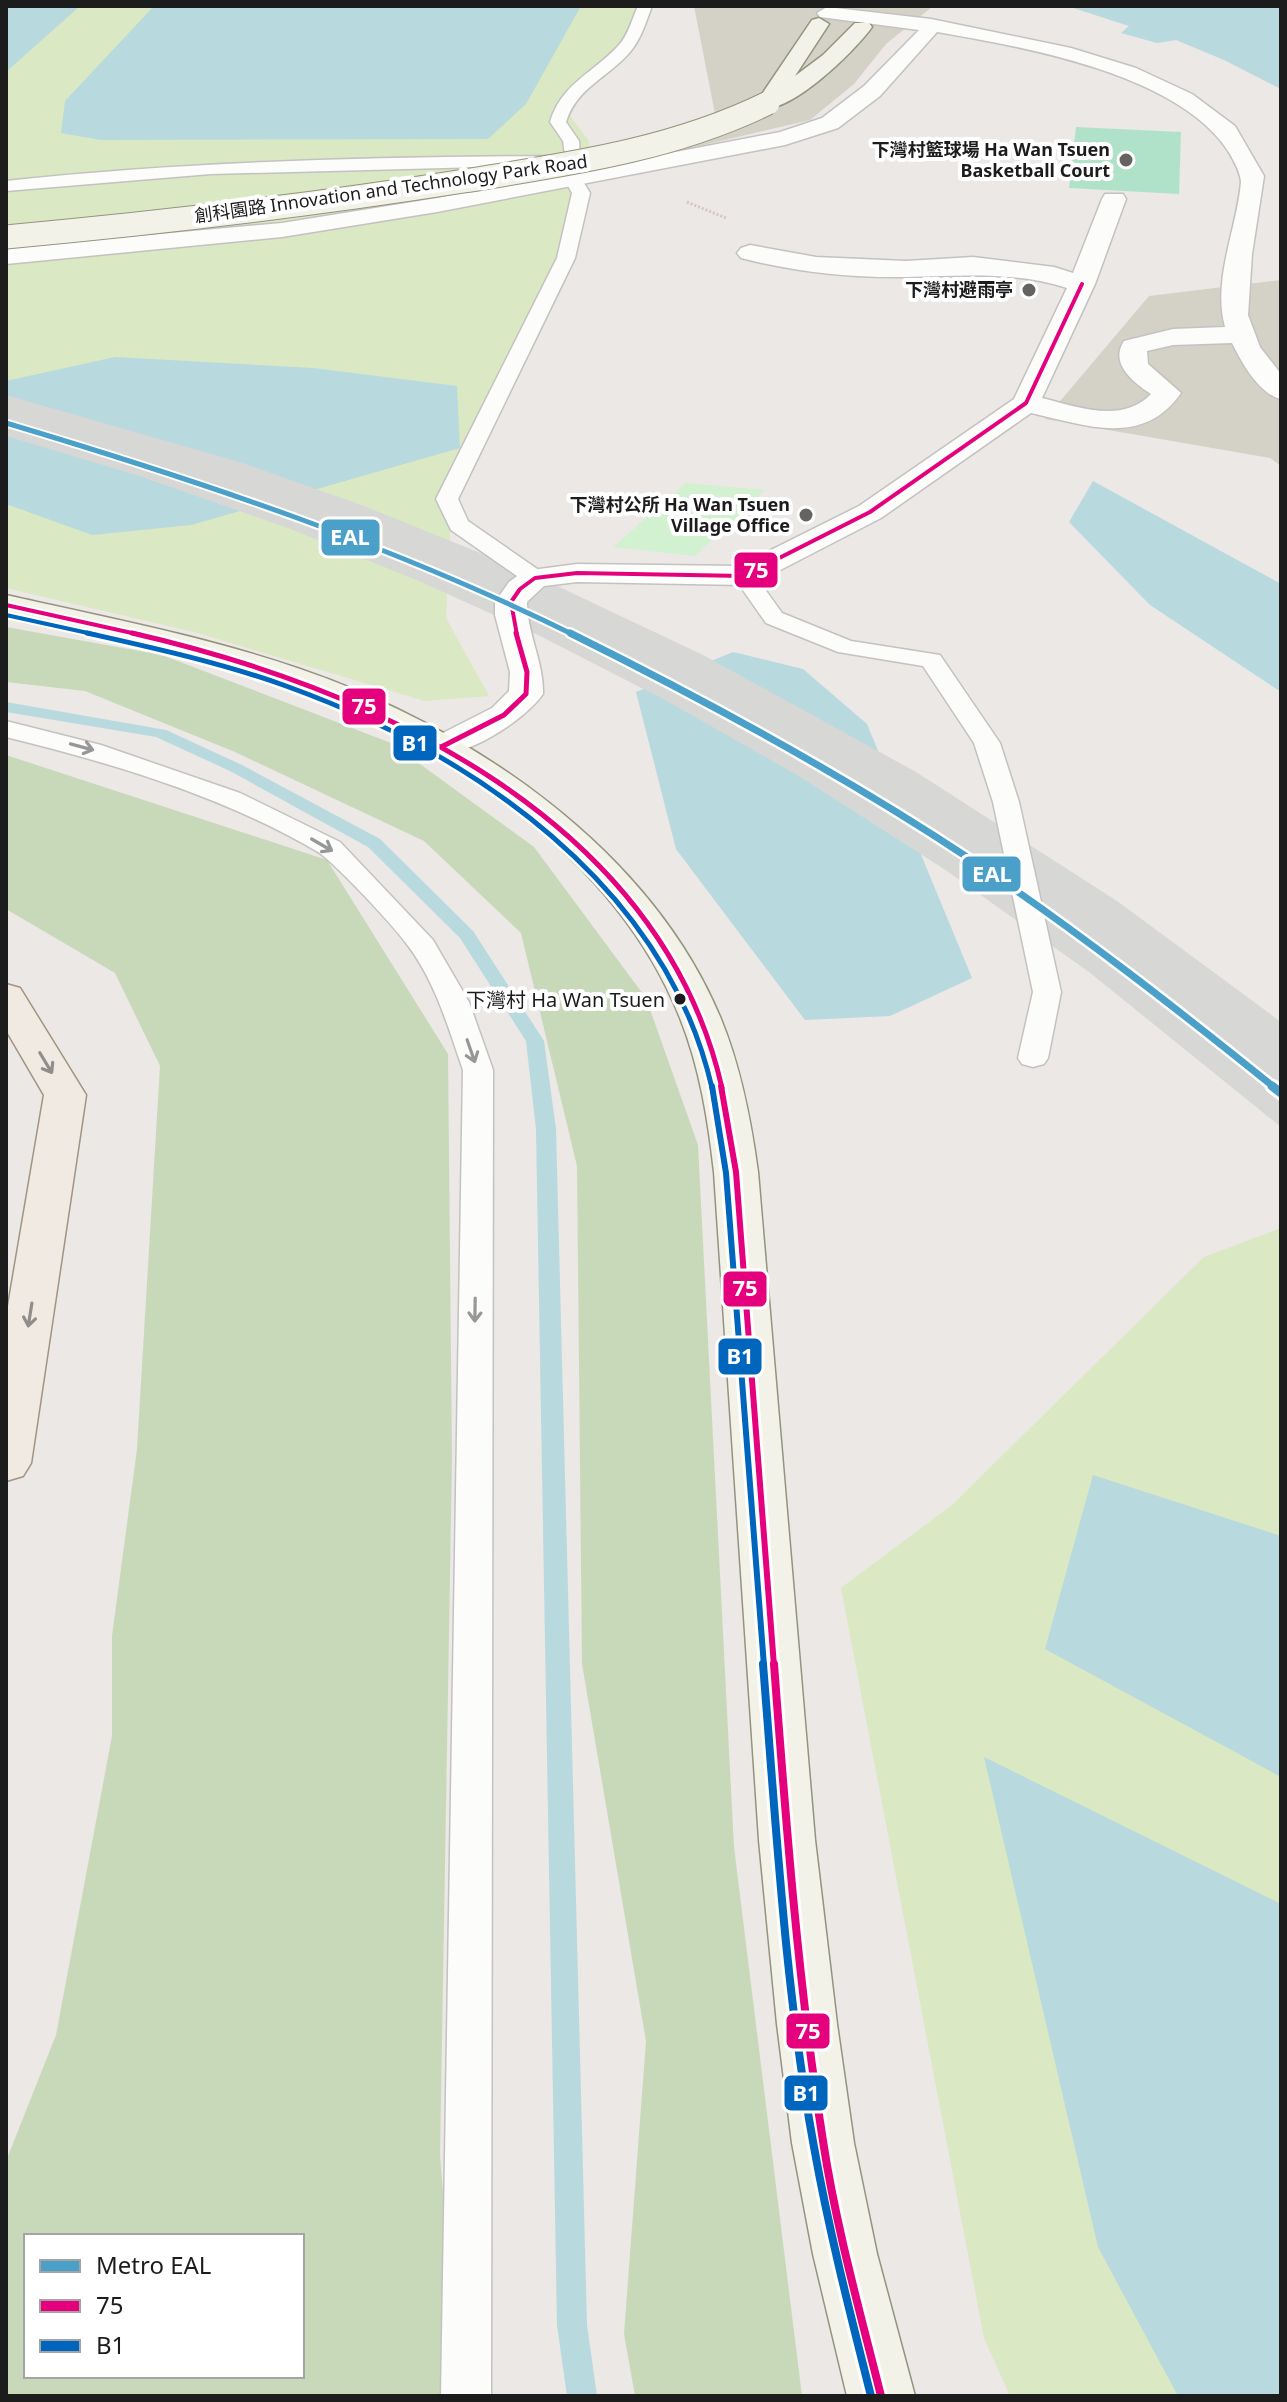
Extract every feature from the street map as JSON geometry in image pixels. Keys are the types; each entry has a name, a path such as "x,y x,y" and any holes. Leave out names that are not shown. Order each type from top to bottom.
{"main road":[{"path":"6,996 65,1095 6,1463"}],"street":[{"path":"919,6 964,29 1003,39"},
{"path":"768,103 800,49 826,14 905,19 1059,50 1156,85 1193,104 1239,145 1252,172 1252,192 1245,216 1235,299 1240,335 1252,357 1281,391"},
{"path":"871,17 927,33 1003,39"},
{"name":"創科園路 Innovation and Technology Park Road","path":"6,237 261,211 434,186 597,158 703,132 768,103 803,83 841,53 871,17"},
{"path":"6,256 282,230 437,205 581,170 785,138 830,123 872,91 927,33"},
{"path":"443,746 504,715 526,694 527,672 511,615 511,602 520,589 535,578 577,573 744,576 870,512 1026,403 1082,284 1114,199"},
{"path":"750,253 816,265 906,269 973,265 1054,275 1082,284"},
{"path":"1026,403 1109,418 1136,418 1154,408 1167,393 1137,373 1132,361 1134,347 1151,339 1240,335"},
{"path":"6,605 148,636 272,671 363,706 443,746 529,804 614,884 667,954 692,999 720,1075 736,1172 787,1840 807,2024 828,2171 845,2254 881,2396"}],"lane":[{"path":"535,578 459,525 447,499 566,258 581,193 581,170 571,141 558,122 560,109 595,70 624,50 645,6"},
{"path":"6,186 123,174 317,164 581,170"},
{"path":"744,576 774,618 846,647 931,660 987,743 1006,802 1047,992 1033,1058"},
{"path":"6,729 92,750 231,799 330,848 419,940 454,1002 478,1070 466,2396"}],"path":[{"path":"682,200 747,226 750,253"}],"shaded area":[{"path":"694,6 933,6 886,44 854,84 810,120 666,154 366,209 534,162 684,132 715,114"},
{"path":"1281,280 1281,466 1270,458 1045,419 1149,296"}],"green space":[{"path":"6,6 645,6 624,50 595,70 570,116 589,141 589,154 566,258 452,490 446,618 489,696 425,701 194,632 6,588"},
{"name":"下灣村籃球場 Ha Wan Tsuen Basketball Court","path":"1076,127 1181,132 1179,194 1069,188"},
{"path":"686,483 765,490 695,556 613,547"},
{"path":"6,627 162,655 391,743 534,847 646,998 698,1145 734,1847 802,2396 635,2396 624,2334 646,2041 582,1664 577,1166 521,933 424,841 235,752 85,691 6,682"},
{"path":"6,755 327,860 448,1054 452,1459 440,2156 460,2396 6,2396 6,2161 56,2035 112,1736 112,1636 137,1449 160,1066 115,973 6,909"},
{"path":"1281,1228 1281,2396 1010,2396 984,2338 841,1588 952,1505 1204,1257"}],"water":[{"path":"6,6 80,6 6,72"},
{"path":"154,6 581,6 526,104 488,139 101,140 61,133 65,101"},
{"path":"1067,6 1281,6 1281,89 1176,40 1157,43 1121,33 1129,26"},
{"path":"115,357 313,368 457,386 460,448 191,525 92,535 6,504 6,381"},
{"path":"1093,481 1281,584 1281,692 1150,605 1069,522"},
{"path":"733,652 803,669 867,724 972,978 890,1016 805,1020 676,849 636,692"},
{"path":"1093,1475 1281,1536 1281,1777 1045,1649"},
{"path":"984,1757 1281,1904 1281,2396 1178,2396 1098,2247"}],"pier":[{"path":"6,395 243,463 364,506 532,574 705,656 916,772 1117,901 1281,1022 1281,1127 1089,972 944,869 797,775 663,699 540,636 419,581 288,528 136,475 6,436"}],"waterway":[{"path":"6,707 160,733 236,768 374,843 467,935 535,1041 546,1129 572,2325 582,2396"}],"metro line":[{"name":"EAL","path":"6,423 302,519 484,593 650,672 812,761 968,858 1105,954 1281,1093"}],"transit line":[{"name":"75","path":"443,746 504,715 526,694 527,672 511,615 511,602 520,589 535,578 577,573 744,576 870,512 1026,403 1082,284"},
{"name":"75","path":"6,605 183,645 288,676 351,700 413,730 474,765 531,806 584,851 630,902 670,958 701,1019 719,1075 736,1172 787,1840 807,2024 823,2143 845,2254 881,2396"},
{"name":"B1","path":"6,615 183,655 287,686 349,710 468,774 524,813 575,857 621,906 660,960 691,1020 714,1095 726,1173 777,1841 797,2025 813,2144 835,2256 871,2396"}],"place":[{"name":"下灣村籃球場 Ha Wan Tsuen Basketball Court","path":"1126,160"},
{"name":"下灣村避雨亭","path":"1029,290"},
{"name":"下灣村公所 Ha Wan Tsuen Village Office","path":"806,515"},
{"name":"下灣村 Ha Wan Tsuen","path":"680,999"}]}
